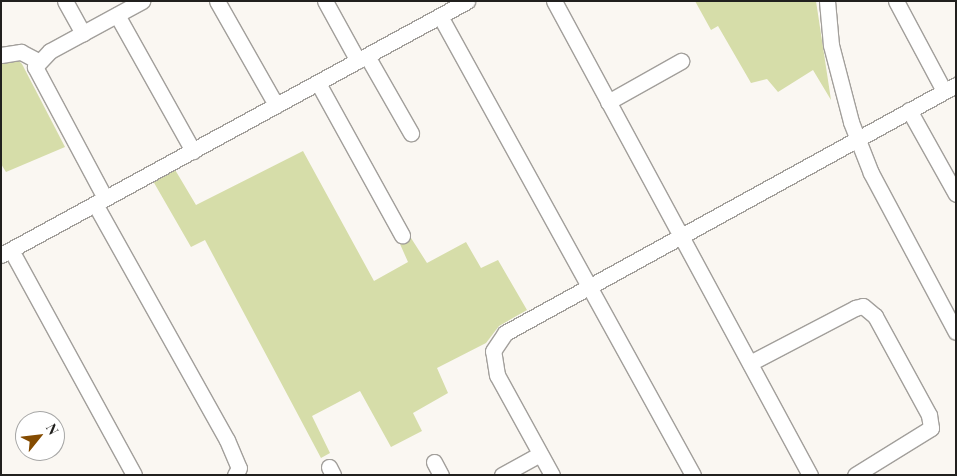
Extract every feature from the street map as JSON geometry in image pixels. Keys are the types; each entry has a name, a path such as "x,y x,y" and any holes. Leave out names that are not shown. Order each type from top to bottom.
{"street":[{"path":"65,1 83,34"},
{"path":"38,61 142,1"},
{"path":"217,1 276,105"},
{"path":"325,1 411,133"},
{"path":"134,475 6,253 467,1"},
{"path":"554,1 810,475"},
{"path":"827,1 831,46 858,138 871,173 956,332"},
{"path":"552,475 497,375 493,351 505,332 950,88 896,1"},
{"path":"117,15 193,151"},
{"path":"440,16 693,475"},
{"path":"1,55 21,52 38,61"},
{"path":"38,61 36,74 100,201 228,440 239,468 235,475"},
{"path":"608,102 681,61"},
{"path":"318,82 402,236"},
{"path":"910,110 956,194"},
{"path":"750,362 855,308 863,306 876,316 929,415 931,428 855,475"},
{"path":"502,475 540,454"}],"green space":[{"path":"695,1 816,1 831,100 813,70 778,92 767,79 751,83 718,26 711,30"},
{"path":"8,59 17,59 22,64 65,147 6,172 1,164 1,63"},
{"path":"303,151 374,281 408,262 400,244 411,238 427,263 466,242 481,268 498,260 527,310 499,326 486,343 437,368 448,393 413,413 422,431 391,447 360,391 312,416 330,453 321,458 205,240 191,247 153,181 174,168 196,205"}]}
